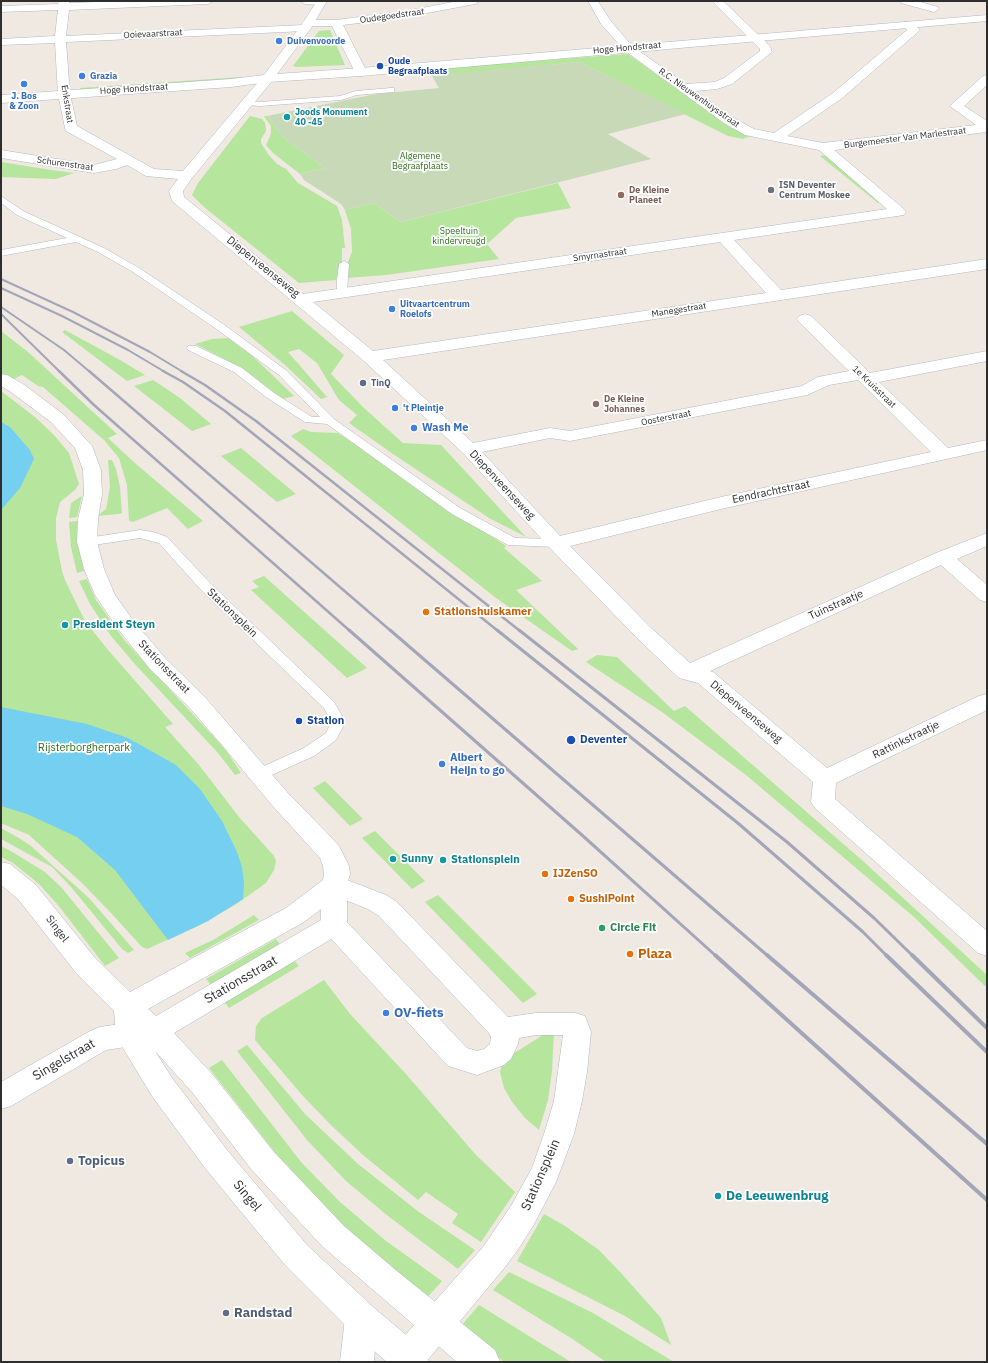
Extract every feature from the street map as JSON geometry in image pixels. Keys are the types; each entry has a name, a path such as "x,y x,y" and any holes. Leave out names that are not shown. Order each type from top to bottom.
{"street":[{"path":"1,10 64,4 208,1"},
{"path":"305,1 322,1"},
{"name":"Diepenveenseweg","path":"322,1 306,26 268,78 187,175 176,191 177,198 302,299 370,357 469,448 556,543 643,632 687,673 705,677 825,779"},
{"name":"Oudegoedstraat","path":"306,26 406,14 475,1"},
{"name":"R.C. Nieuwenhuysstraat","path":"593,1 605,22 628,48 686,88 728,120 750,132 823,147"},
{"path":"686,88 717,85 728,81 766,52 766,48 717,1"},
{"path":"904,1 937,5"},
{"name":"Enkstraat","path":"64,4 60,38 64,91 71,128 151,174 187,175"},
{"path":"937,5 928,14 937,22"},
{"name":"Hoge Hondstraat","path":"1,93 231,83 268,78 361,72 753,36 986,18"},
{"path":"336,23 361,72"},
{"path":"775,138 837,96 914,30 908,24"},
{"name":"Ooievaarstraat","path":"1,42 306,26"},
{"path":"987,79 956,106 987,128"},
{"name":"Hoge Hondstraat","path":"1,99 64,91"},
{"name":"Burgemeester Van Marlestraat","path":"823,147 987,128"},
{"name":"Smyrnastraat","path":"302,299 899,212 823,147"},
{"name":"Schurenstraat","path":"1,154 94,169 110,166 127,160"},
{"path":"723,237 777,295"},
{"name":"Manegestraat","path":"370,357 987,264"},
{"name":"1e Kruisstraat","path":"805,319 944,454"},
{"name":"Oosterstraat","path":"469,448 550,433 570,436 806,390 824,381 863,377 987,356"},
{"name":"Stationsstraat","path":"1,379 17,388 57,418 83,446 92,470 93,494 88,519 87,542 94,569 105,595 133,635 230,739 279,798 330,853 337,874 334,885 334,925 137,1024"},
{"name":"Eendrachtstraat","path":"556,543 721,503 987,445"},
{"name":"Tuinstraatje","path":"687,673 943,556 987,539"},
{"path":"943,556 987,596"},
{"name":"Rattinkstraatje","path":"825,779 987,702"},
{"path":"825,779 822,802 985,941"},
{"name":"Singel","path":"1,871 27,892 86,966 137,1024 202,1083 262,1160 333,1236 387,1283 483,1362"},
{"path":"137,1024 295,915 334,885 377,902 388,909 502,1029 505,1036 501,1051 494,1057 477,1063 467,1062 458,1058 334,925"},
{"name":"Singel","path":"137,1024 162,1087 216,1159 296,1255 408,1361"},
{"name":"Singelstraat","path":"1,1097 100,1039 137,1024"},
{"name":"Stationsplein","path":"408,1361 437,1323 494,1258 511,1233 535,1193 560,1134 573,1072 577,1032 575,1024 536,1024 502,1029"},
{"path":"357,1362 361,1318"}],"lane":[{"path":"247,103 260,104 341,98 356,93 391,90"},
{"path":"1,199 20,213 101,250 136,270 219,326 283,373 330,421 456,511 512,542 556,543"},
{"path":"1,253 55,245 78,239"},
{"path":"342,292 344,264"},
{"path":"192,348 238,370 270,395 309,420 330,421"},
{"name":"Stationsplein","path":"87,542 140,534 153,536 163,540 205,586 329,705 337,719 337,724 331,736 309,752 260,774"}],"green space":[{"path":"330,30 345,65 293,66 319,31"},
{"path":"628,54 730,127 750,136 743,139 728,136 580,62 432,76 428,69"},
{"name":"Algemene Begraafplaats","path":"580,62 686,114 608,134 651,159 401,222 374,203 345,210 341,204 304,180 300,174 325,168 283,137 267,116 376,94 439,88 432,76 436,75"},
{"path":"241,77 242,81 80,91 80,88"},
{"path":"250,116 262,119 265,123 266,131 261,139 261,143 277,164 286,169 298,183 337,206 342,220 345,248 342,248 342,272 338,275 336,280 299,283 204,207 192,195 198,183"},
{"path":"264,116 267,116 283,137 325,168 300,174 273,153 266,145 271,134 271,126"},
{"path":"826,155 884,203 878,203 820,156"},
{"path":"1,162 74,173 56,179 1,177"},
{"name":"Speeltuin kindervreugd","path":"558,183 571,208 516,218 487,244 499,259 386,275 346,278 348,262 352,252 351,229 345,210 374,203 401,222"},
{"path":"292,311 344,355 331,374 364,408 403,443 441,445 526,537 489,518 349,423 357,415 339,400 317,363 299,349 288,352 327,397 321,399 285,365 239,327"},
{"path":"65,330 145,375 127,381 62,332"},
{"path":"1,331 28,352 117,434 108,438 203,521 188,529 167,508 133,522 129,521 127,485 119,458 104,440 43,387 38,386 22,375 1,385"},
{"path":"229,338 239,343 294,396 283,399 240,367 195,344 212,339"},
{"path":"153,380 180,398 211,424 192,431 134,386"},
{"name":"Rijsterborgherpark","path":"1,391 35,417 54,435 69,453 79,484 75,490 60,502 56,518 56,540 65,580 85,621 108,650 173,724 165,727 199,765 239,817 274,856 276,861 274,870 266,883 235,905 198,926 147,949 142,947 82,883 29,835 1,823"},
{"path":"303,429 311,432 338,433 506,546 504,548 542,581 516,590 578,649 572,651 496,598 291,436"},
{"path":"241,448 296,494 277,502 221,456"},
{"path":"108,460 112,460 116,469 120,487 122,513 97,516 106,509 110,487"},
{"path":"82,496 77,517 69,518 71,503"},
{"path":"77,521 79,546 84,571 77,573 71,547 69,522"},
{"path":"264,576 367,668 347,678 251,590 259,587 252,581"},
{"path":"87,579 96,600 125,641 225,749 241,773 235,775 218,753 133,662 111,636 90,604 79,581"},
{"path":"597,655 617,657 674,711 685,706 864,862 987,975 987,988 914,917 746,775 662,712 586,662"},
{"path":"325,781 363,819 350,826 313,788"},
{"path":"1,828 31,846 89,898 134,950 128,953 122,949 71,887 52,867 1,839"},
{"path":"375,831 425,881 412,889 362,838"},
{"path":"1,846 45,872 61,887 119,958 105,966 58,905 39,884 13,863 1,857"},
{"path":"438,895 537,994 523,1003 425,902"},
{"path":"254,915 259,920 190,958 185,953 213,940"},
{"path":"276,939 282,947 211,985 206,979"},
{"path":"292,958 299,966 229,1008 223,1000"},
{"path":"324,980 350,1014 405,1073 476,1155 515,1192 481,1242 452,1223 458,1214 426,1192 418,1200 363,1155 303,1096 255,1040 256,1026 262,1018"},
{"path":"554,1032 552,1071 548,1100 539,1130 525,1118 512,1102 504,1088 500,1072 502,1065 511,1055 543,1035"},
{"path":"247,1045 305,1114 358,1164 419,1212 475,1250 458,1269 388,1216 346,1181 307,1140 237,1051"},
{"path":"222,1060 301,1162 340,1202 386,1241 442,1281 425,1300 309,1196 209,1068"},
{"path":"544,1214 565,1226 599,1250 661,1318 671,1345 625,1316 517,1261"},
{"path":"509,1272 593,1313 674,1362 606,1362 574,1340 493,1290"},
{"path":"479,1305 571,1362 504,1362 460,1327"}],"water":[{"path":"1,422 10,427 30,450 34,459 20,488 1,510"},
{"path":"1,707 87,724 128,738 176,765 200,789 222,821 237,852 242,867 244,883 243,899 208,921 168,940 115,870 77,837 27,814 1,806"}],"railway":[{"path":"1,279 73,312 150,352 183,372"},
{"path":"1,288 62,316 128,350 165,372"},
{"path":"1,307 64,350 90,372"},
{"path":"1,314 60,372"},
{"path":"59,371 94,405 350,631"},
{"path":"89,371 391,631"},
{"path":"163,371 183,382 225,411 498,631"},
{"path":"181,371 205,385 256,421 520,631"},
{"path":"349,630 583,836 716,956"},
{"path":"390,630 768,956"},
{"path":"497,630 739,824 863,932 886,955"},
{"path":"519,630 787,842 874,918 913,956"},
{"path":"715,955 987,1200"},
{"path":"767,955 987,1144"},
{"path":"886,955 987,1052"},
{"path":"912,955 987,1028"}],"place":[{"name":"Duivenvoorde","path":"279,41"},
{"name":"Oude Begraafplaats","path":"380,66"},
{"name":"Grazia","path":"82,76"},
{"name":"J. Bos & Zoon","path":"24,84"},
{"name":"Joods Monument 40 -45","path":"287,117"},
{"name":"ISN Deventer Centrum Moskee","path":"771,190"},
{"name":"De Kleine Planeet","path":"621,195"},
{"name":"Uitvaartcentrum Roelofs","path":"392,309"},
{"name":"TinQ","path":"363,383"},
{"name":"De Kleine Johannes","path":"596,404"},
{"name":"'t Pleintje","path":"395,408"},
{"name":"Wash Me","path":"414,428"},
{"name":"Stationshuiskamer","path":"426,612"},
{"name":"President Steyn","path":"65,625"},
{"name":"Station","path":"299,721"},
{"name":"Deventer","path":"571,740"},
{"name":"Albert Heijn to go","path":"442,764"},
{"name":"Sunny","path":"393,859"},
{"name":"Stationsplein","path":"443,860"},
{"name":"IJZenSO","path":"545,874"},
{"name":"SushiPoint","path":"571,899"},
{"name":"Circle Fit","path":"602,928"},
{"name":"Plaza","path":"630,954"},
{"name":"OV-fiets","path":"386,1013"},
{"name":"Topicus","path":"70,1161"},
{"name":"De Leeuwenbrug","path":"718,1196"},
{"name":"Randstad","path":"226,1313"}]}
